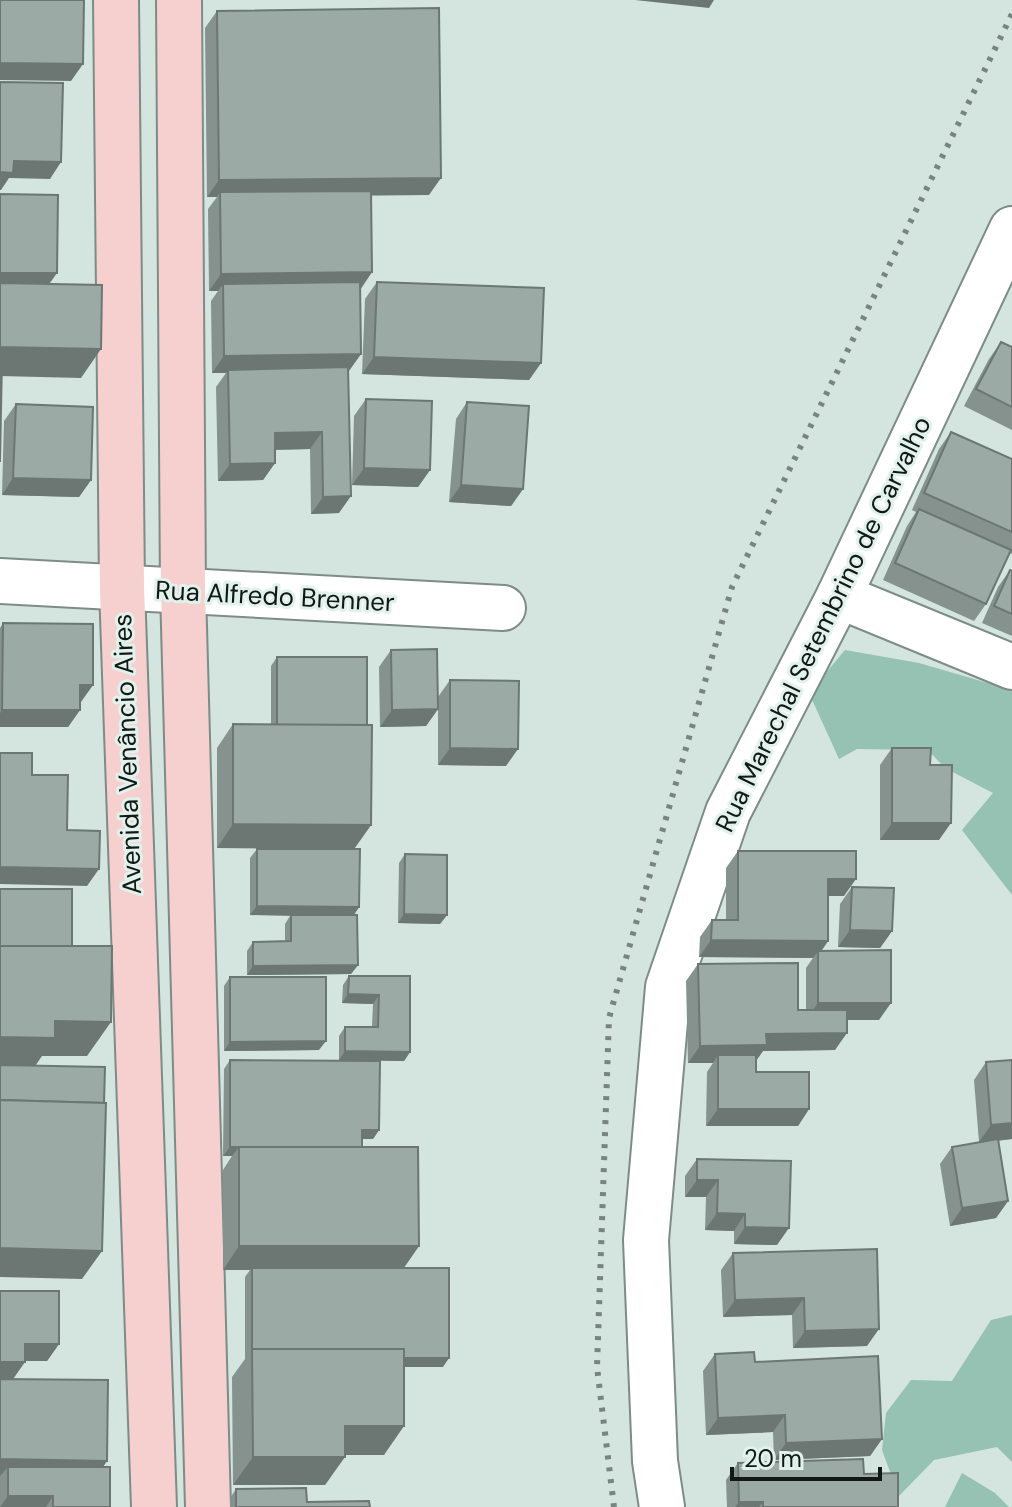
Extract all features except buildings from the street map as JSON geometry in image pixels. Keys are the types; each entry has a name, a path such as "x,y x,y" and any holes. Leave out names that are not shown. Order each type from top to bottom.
{"main road":[{"name":"Avenida Venâncio Aires","path":"116,0 122,588 154,1507"},
{"path":"179,0 183,590 208,1507"},
{"path":"145,1260 202,1259"}],"street":[{"name":"Rua Marechal Setembrino de Carvalho","path":"662,1507 655,1461 646,1240 668,987 728,812 839,596 1012,229"},
{"name":"Rua Alfredo Brenner","path":"0,581 503,608"},
{"path":"839,596 1012,667"}],"green space":[{"path":"845,650 919,663 1012,690 1012,895 962,830 993,793 945,768 928,750 857,749 839,759 809,693"},
{"path":"1012,1315 1012,1462 997,1447 934,1460 899,1496 882,1450 886,1413 911,1380 952,1381 991,1320"},
{"path":"962,1473 995,1493 1009,1507 945,1507"}],"railway":[{"path":"614,1507 597,1367 609,1018 732,587 1012,14"}]}
